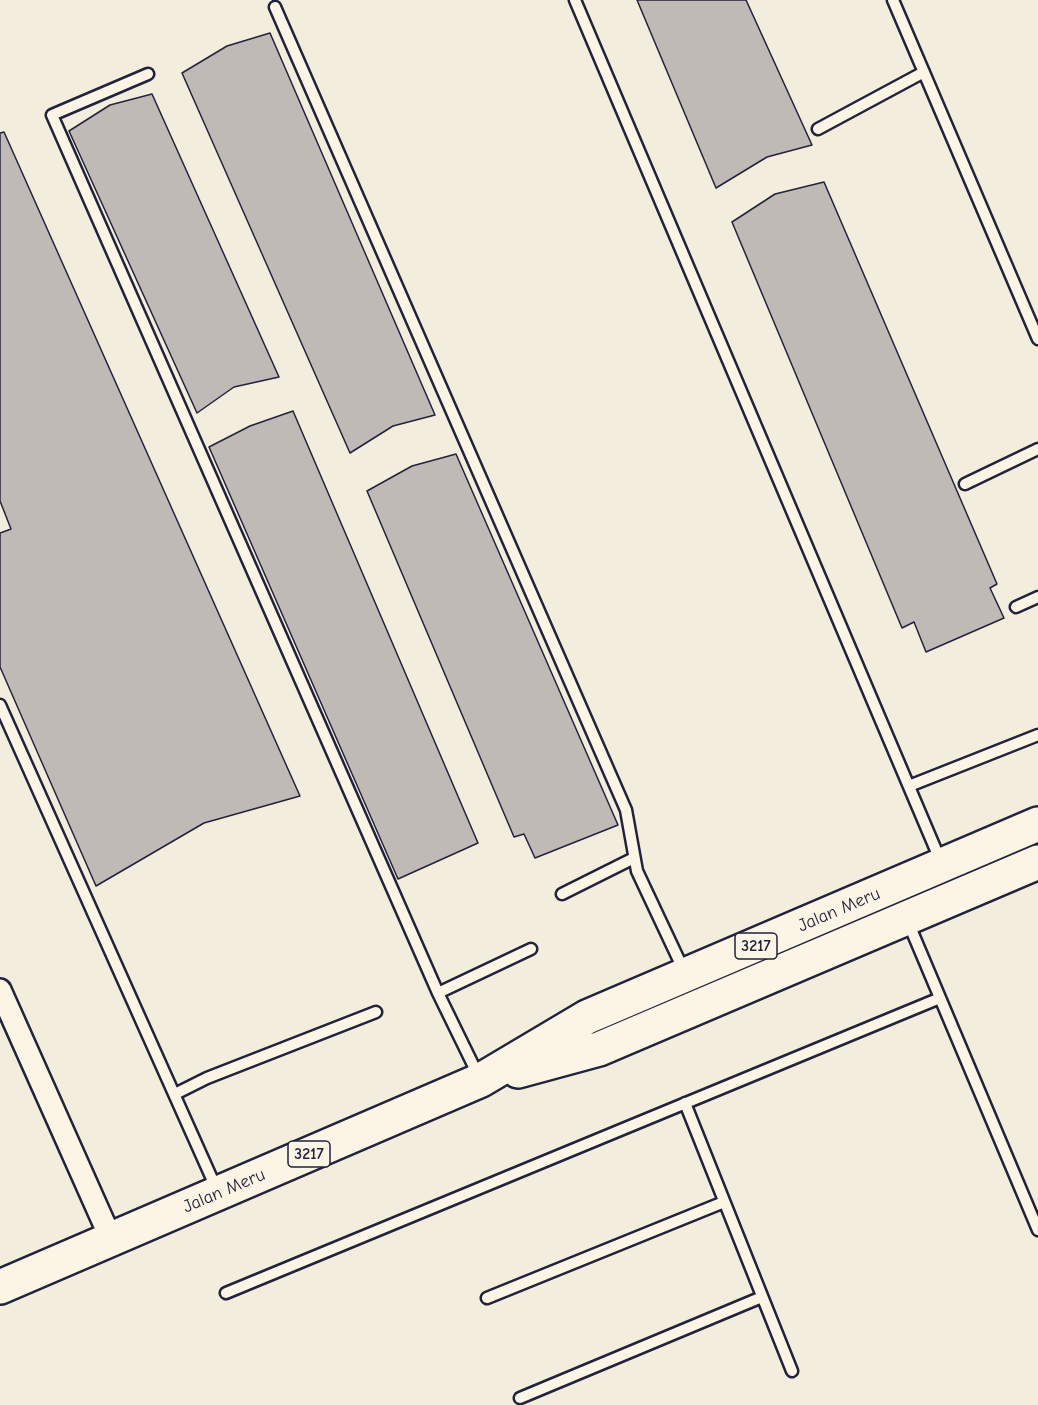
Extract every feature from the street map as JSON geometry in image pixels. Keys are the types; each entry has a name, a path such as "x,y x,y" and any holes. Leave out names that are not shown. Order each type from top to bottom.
{"main road":[{"name":"Jalan Meru","path":"0,1287 481,1080 587,1017 1038,824"},
{"name":"Jalan Meru","path":"481,1080 599,1049 1038,862"}],"street":[{"path":"0,990 111,1239"}],"lane":[{"path":"575,0 943,865"},
{"path":"892,0 1038,339"},
{"path":"275,7 627,810 637,871 687,976"},
{"path":"818,129 924,72"},
{"path":"148,74 52,115 438,993 481,1080"},
{"path":"965,483 1038,449"},
{"path":"1016,607 1038,597"},
{"path":"0,705 218,1193"},
{"path":"909,786 1038,735"},
{"path":"561,894 634,858"},
{"path":"906,917 1038,1230"},
{"path":"438,993 531,948"},
{"path":"226,1293 940,998"},
{"path":"175,1094 207,1078 376,1012"},
{"path":"685,1103 792,1371"},
{"path":"487,1298 724,1202"},
{"path":"520,1398 762,1297"}],"building":[{"path":"637,0 746,0 812,145 767,157 716,188"},
{"path":"270,33 435,415 393,426 350,453 182,73 227,46"},
{"path":"152,94 279,377 234,387 197,413 69,131 110,105"},
{"path":"4,132 300,796 204,823 96,886 0,667 0,533 11,529 0,501 0,133"},
{"path":"824,182 997,584 990,588 1004,618 926,652 914,622 902,628 732,222 775,194"},
{"path":"293,411 478,843 398,879 209,447 250,426"},
{"path":"456,454 618,825 535,858 524,834 514,837 367,491 412,466"}]}
